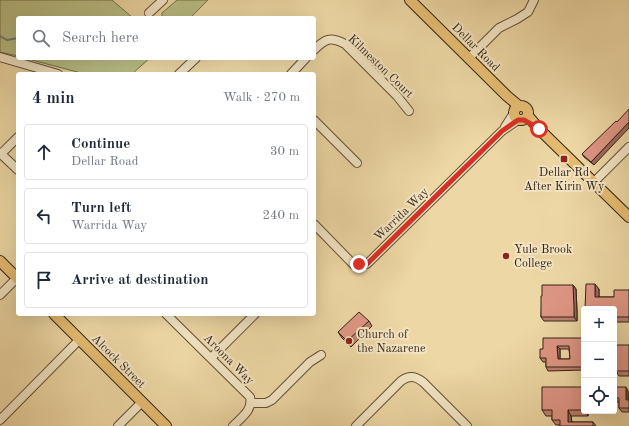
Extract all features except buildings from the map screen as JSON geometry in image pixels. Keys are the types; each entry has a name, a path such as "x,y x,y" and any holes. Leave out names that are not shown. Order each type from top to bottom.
{"main road":[{"name":"Dellar Road","path":"410,0 507,96 520,114 539,129 629,217"},
{"path":"0,261 16,276"},
{"name":"Alcock Street","path":"56,316 166,426"}],"street":[{"path":"149,13 163,0"},
{"path":"469,58 499,28 528,12 534,0"},
{"name":"Kilmeston Court","path":"316,48 320,44 329,40 336,40 345,44 410,111"},
{"path":"0,57 51,72"},
{"path":"181,72 194,60"},
{"path":"292,72 304,60"},
{"name":"Warrida Way","path":"316,226 352,264 367,264 520,114"},
{"path":"316,122 357,163"},
{"path":"16,139 1,153 16,168"},
{"path":"594,182 629,147"},
{"path":"0,295 16,280"},
{"name":"Aroona Way","path":"168,316 250,397 251,403 248,412 233,426"},
{"path":"211,358 253,316"},
{"path":"0,420 79,340"},
{"path":"251,403 266,403 272,400 310,362 322,355"},
{"path":"356,426 401,381 410,377 417,378 423,382 467,426"},
{"path":"118,426 142,402"}],"green space":[{"path":"0,0 112,0 131,16 16,16 16,56 0,52"},
{"path":"177,0 208,0 192,16 162,16 162,13"},
{"path":"32,60 148,60 134,72 77,72"}],"waterway":[{"path":"0,36 7,40 16,38"}],"place":[{"name":"Dellar Rd After Kirin Wy","path":"564,159"},
{"name":"Yule Brook College","path":"506,256"},
{"name":"Church of the Nazarene","path":"349,341"}],"route":[{"path":"359,264 367,264 502,131 518,120 524,120 539,129"}]}
